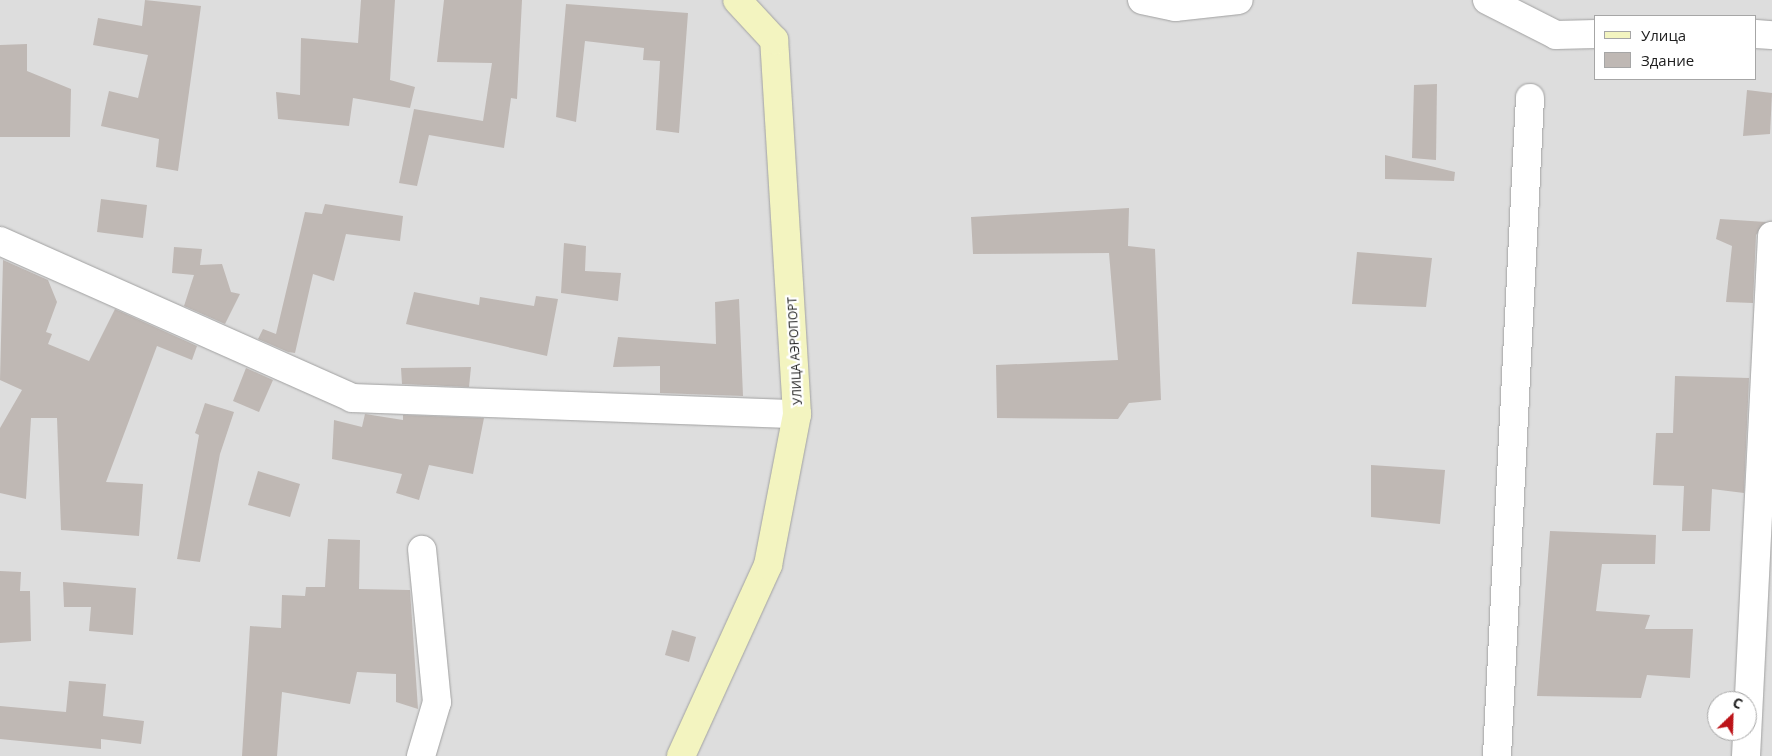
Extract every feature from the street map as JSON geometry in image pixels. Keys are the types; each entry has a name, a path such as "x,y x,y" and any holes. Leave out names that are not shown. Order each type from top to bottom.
{"main road":[{"name":"УЛИЦА АЭРОПОРТ","path":"681,756 768,565 798,414 774,40 737,0"}],"street":[{"path":"1142,0 1175,7 1239,0"},
{"path":"1487,0 1556,35 1594,34"},
{"path":"1757,34 1772,35"},
{"path":"1496,756 1530,98"},
{"path":"1746,756 1772,236"},
{"path":"0,242 352,398 798,414"},
{"path":"421,756 436,702 422,550"}],"shaded area":[{"path":"0,0 1772,0 1772,756 0,756"}],"building":[{"path":"145,0 201,6 178,171 156,167 159,139 101,126 109,91 138,98 148,55 93,45 98,18 142,26"},
{"path":"361,0 395,0 390,80 415,87 410,108 353,98 349,126 278,119 276,92 300,95 301,38 358,43"},
{"path":"444,0 522,0 517,99 511,98 504,148 429,135 417,186 399,183 414,109 483,121 492,63 437,62"},
{"path":"566,4 688,13 679,133 656,130 660,61 643,60 644,48 585,41 576,122 556,117"},
{"path":"27,44 27,71 71,89 70,137 0,137 0,45"},
{"path":"1437,84 1436,160 1412,158 1414,85"},
{"path":"1747,90 1772,93 1770,134 1743,136"},
{"path":"1385,155 1455,172 1454,181 1385,179"},
{"path":"101,199 147,205 143,238 97,232"},
{"path":"325,204 403,216 400,241 346,234 334,281 313,274 295,353 288,352 258,339 263,329 276,334 305,212 322,214"},
{"path":"1129,208 1128,246 1155,249 1161,400 1129,403 1118,419 997,418 996,365 1118,360 1109,253 973,254 971,217"},
{"path":"1720,219 1766,222 1756,235 1753,303 1726,302 1732,246 1716,239"},
{"path":"564,243 586,246 585,271 621,273 618,301 561,293"},
{"path":"174,247 202,249 200,265 222,264 231,292 240,294 225,324 184,306 194,275 172,273"},
{"path":"1357,252 1432,258 1426,307 1352,304"},
{"path":"3,260 48,280 57,302 46,332 52,334 48,344 89,361 115,309 197,346 192,360 157,346 106,482 143,484 139,536 61,530 57,418 31,418 26,499 0,493 0,428 22,390 0,380"},
{"path":"414,292 479,305 480,297 534,306 536,296 558,299 547,356 406,324"},
{"path":"739,299 743,396 660,393 660,366 613,367 618,337 716,344 715,302"},
{"path":"471,367 469,387 402,384 401,368"},
{"path":"246,368 273,380 259,412 233,401"},
{"path":"1675,376 1749,378 1744,493 1712,489 1710,531 1682,531 1684,486 1653,485 1656,433 1673,433"},
{"path":"205,403 234,412 220,454 200,562 177,559 199,435 195,433"},
{"path":"365,414 403,420 403,415 484,418 473,474 429,465 419,500 396,493 402,474 332,459 334,420 362,427"},
{"path":"1371,465 1445,470 1440,524 1371,517"},
{"path":"258,471 300,484 290,517 248,505"},
{"path":"1550,531 1656,535 1655,564 1602,564 1596,611 1650,615 1645,629 1693,629 1690,678 1647,675 1641,698 1537,696"},
{"path":"328,539 360,540 359,589 410,590 418,709 396,702 396,674 357,672 350,704 282,692 277,756 242,756 250,626 281,628 282,595 305,596 306,587 325,587"},
{"path":"0,571 21,572 20,591 30,591 31,641 0,643"},
{"path":"63,582 136,588 133,635 89,631 91,607 64,607"},
{"path":"672,630 696,637 689,662 665,655"},
{"path":"69,681 106,684 103,716 144,721 141,744 101,739 101,749 0,739 0,706 66,712"}]}
